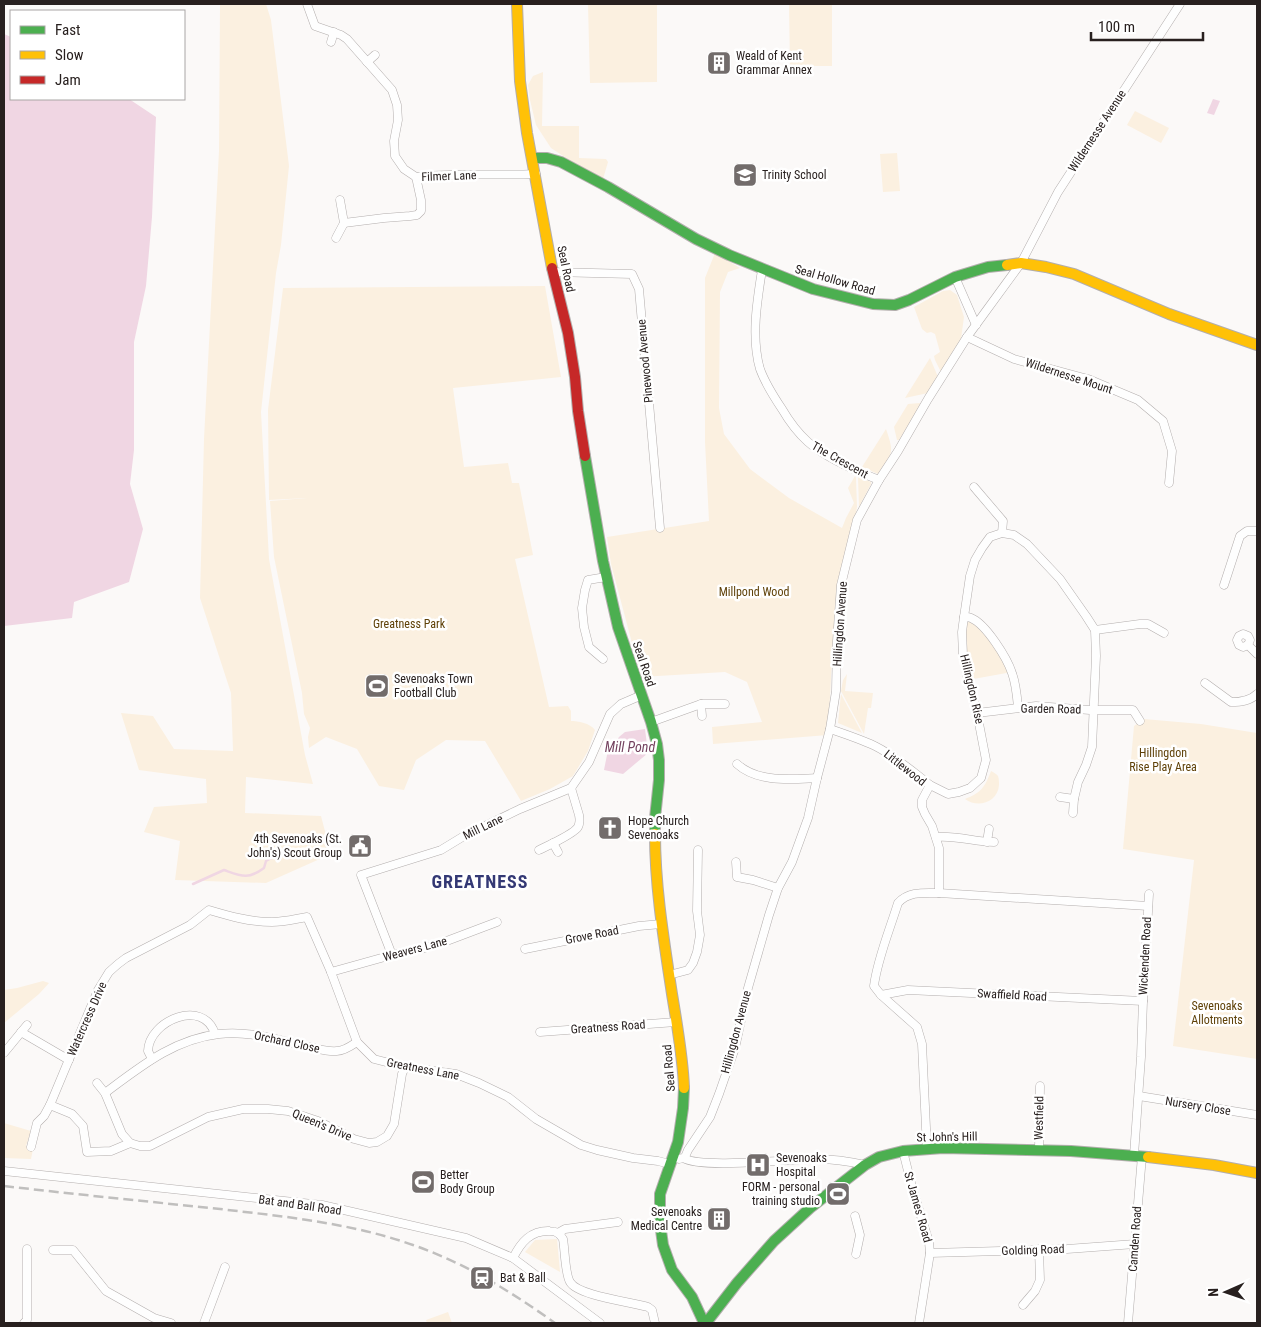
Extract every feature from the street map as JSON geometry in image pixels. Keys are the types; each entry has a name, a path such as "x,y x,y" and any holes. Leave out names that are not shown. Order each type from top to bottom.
{"main road":[{"name":"Seal Road","path":"516,4 520,82 527,133 553,272 571,351 578,411 606,577 618,627 657,744 659,780 655,818 655,842 661,924 683,1066 684,1097 678,1142 663,1182 660,1198 660,1224 663,1245 672,1270 692,1297 705,1323"},
{"name":"Seal Hollow Road","path":"533,158 547,158 561,162 608,186 696,239 762,270 813,289 858,301 881,305 901,303 955,277 988,267 1021,263 1053,268 1074,274 1169,314 1257,345"},
{"name":"St John's Hill","path":"705,1323 774,1241 810,1208 865,1164 880,1157 903,1151 927,1149 1038,1150 1138,1155 1257,1173"}],"street":[{"path":"307,4 315,26 348,39 392,90 398,104 398,120 394,141 395,156 404,169 416,177"},
{"name":"Wildernesse Avenue","path":"976,325 1021,263 1058,192 1180,4"},
{"path":"331,42 334,32"},
{"path":"366,62 375,55"},
{"name":"Filmer Lane","path":"344,223 418,214 421,211 421,205 416,177 437,174 536,174"},
{"path":"336,238 344,223 340,200"},
{"name":"The Crescent","path":"762,270 757,302 756,344 760,368 774,397 788,420 808,442 828,456 878,480"},
{"name":"Pinewood Avenue","path":"553,272 632,274 639,289 660,528"},
{"path":"955,277 976,325"},
{"name":"Hillingdon Avenue","path":"684,1158 710,1117 719,1094 735,1048 739,1023 757,955 778,888 792,862 805,827 830,729 836,691 837,641 842,576 857,520 878,480 976,325"},
{"name":"Wildernesse Mount","path":"967,337 1014,358 1088,380 1138,400 1163,421 1172,452 1169,484"},
{"path":"974,487 1003,521 1002,533 1014,535 1027,544 1053,572 1095,630 1096,656 1092,747 1078,782 1073,813"},
{"path":"1224,585 1240,536 1247,531 1257,531"},
{"name":"Hillingdon Rise","path":"930,785 948,794 970,788 981,778 986,760 963,655 962,632 970,576 976,560 990,537 1002,533"},
{"path":"1218,571 1228,574"},
{"path":"603,659 589,647 582,608 588,580 606,577"},
{"path":"964,617 970,617 976,621 989,633 1001,649 1012,672 1018,707"},
{"path":"1095,630 1155,623 1164,633"},
{"path":"1248,645 1257,654"},
{"path":"1206,683 1231,702 1243,702 1253,699 1257,694"},
{"path":"540,850 574,831 578,826 579,815 571,788 588,762 610,714 621,704 642,695"},
{"path":"701,704 702,716"},
{"path":"651,722 701,704 725,704"},
{"name":"Garden Road","path":"977,713 1036,706 1094,710"},
{"path":"1094,710 1134,710 1140,722"},
{"name":"Littlewood","path":"830,729 866,742 884,751 930,785 922,800 922,807 936,837 940,854 939,893"},
{"path":"738,764 744,770 759,777 817,778"},
{"name":"Mill Lane","path":"392,955 361,875 441,850 464,836 520,809 571,788"},
{"path":"1060,797 1074,798"},
{"path":"936,837 947,836 991,842 989,830"},
{"path":"554,842 558,852"},
{"path":"669,975 688,970 697,952 700,935 697,911 696,852"},
{"path":"736,862 737,877 778,888"},
{"name":"Wickenden Road","path":"881,995 874,986 875,976 898,903 909,895 939,893 1148,906 1138,1096 1138,1155"},
{"path":"1148,906 1149,894"},
{"name":"Watercress Drive","path":"31,1147 37,1123 50,1106 98,990 118,964 190,925 209,910 246,920 272,922 307,917"},
{"name":"Greatness Lane","path":"307,917 331,972 357,1042 374,1059 405,1067 456,1074 479,1082 508,1096 536,1119 581,1145 624,1156 671,1160"},
{"name":"Weavers Lane","path":"331,972 425,948 497,922"},
{"name":"Grove Road","path":"525,949 639,926 661,924"},
{"name":"Swaffield Road","path":"881,995 908,990 1143,1000"},
{"path":"881,995 917,1027 922,1044 927,1149"},
{"path":"152,1059 148,1051 150,1039 163,1024 176,1018 193,1016 202,1018 213,1028 215,1034"},
{"name":"Greatness Road","path":"540,1032 676,1022"},
{"path":"4,1053 27,1025"},
{"path":"21,1032 68,1060"},
{"name":"Orchard Close","path":"105,1093 152,1059 178,1045 215,1034 244,1033 338,1052 357,1042"},
{"name":"Queen's Drive","path":"50,1106 72,1114 83,1126 87,1152 111,1151 130,1143 150,1146 208,1117 243,1109 268,1108 288,1111 318,1121 354,1139 369,1143 377,1142 387,1136 394,1124 402,1074 405,1067"},
{"path":"97,1084 105,1093 118,1126 130,1143"},
{"name":"Westfield","path":"1038,1150 1040,1085"},
{"name":"Nursery Close","path":"1138,1096 1257,1115"},
{"name":"St James' Road","path":"903,1151 912,1187 930,1242 919,1323"},
{"name":"Camden Road","path":"1128,1323 1135,1244 1138,1155"},
{"path":"671,1160 684,1158 692,1161 712,1163 827,1160 865,1164"},
{"name":"Bat and Ball Road","path":"4,1171 322,1206 466,1238 513,1258 600,1323"},
{"path":"854,1216 860,1235 856,1254"},
{"path":"513,1258 521,1245 533,1234 547,1231 558,1233 566,1229 618,1222"},
{"path":"558,1233 563,1240 568,1274 572,1285 582,1291 614,1300 647,1306 652,1310 655,1323"},
{"name":"Golding Road","path":"930,1252 1135,1244"},
{"path":"27,1249 27,1322"},
{"path":"1022,1305 1035,1291 1040,1280 1039,1249"},
{"path":"53,1250 73,1250 106,1291 154,1318 171,1323"},
{"path":"204,1323 225,1267"}],"green space":[{"path":"220,4 266,4 271,20 289,166 261,412 269,559 305,755 313,784 246,777 245,813 321,816 331,854 266,883 175,880 180,841 144,832 154,807 207,803 206,779 139,770 121,713 153,716 174,749 233,751 231,693 200,598 204,439 219,151"},
{"path":"588,4 657,4 657,82 590,83"},
{"path":"789,4 832,4 832,66 790,66"},
{"path":"543,72 542,126 579,126 579,158 606,159 608,162 603,179 551,148 536,125 528,85 533,76"},
{"path":"1135,111 1169,128 1161,143 1127,125"},
{"path":"897,153 900,191 883,192 880,154"},
{"name":"Millpond Wood","path":"715,253 740,268 728,272 720,292 719,408 724,434 750,469 789,498 842,528 854,503 848,488 855,476 856,478 857,507 839,582 833,640 828,735 713,744 712,727 762,722 747,682 725,672 641,677 611,564 607,537 709,521 705,442 705,278"},
{"name":"Greatness Park","path":"545,286 561,377 453,388 464,467 508,463 512,483 519,483 533,555 515,559 549,707 568,706 571,711 571,721 587,724 595,730 588,751 573,776 550,789 521,801 485,741 446,740 416,760 404,790 379,786 357,749 326,737 309,748 308,737 310,728 304,714 302,693 274,557 270,501 307,498 269,500 268,410 283,288"},
{"path":"950,290 957,295 964,317 961,339 941,372 934,356 940,352 935,334 927,333 922,329 914,307 943,291"},
{"path":"930,358 938,377 928,393 905,398"},
{"path":"920,403 899,440 897,440 894,427 908,404"},
{"path":"886,429 891,444 891,453 878,474 862,467"},
{"path":"858,477 871,482 859,507"},
{"path":"964,617 976,621 1012,672 968,680"},
{"path":"847,674 845,691 873,693 871,708 868,708 864,734 841,691 843,680"},
{"path":"841,694 862,733 838,723"},
{"name":"Sevenoaks Allotments","path":"1144,719 1201,724 1257,733 1257,1059 1173,1046 1194,860 1123,849 1134,726"},
{"path":"991,771 999,778 998,791 995,796 991,800 981,803 970,802 965,799 982,789"},
{"path":"43,981 49,983 39,994 4,1023 4,990"},
{"path":"4,1123 31,1131 26,1146 33,1149 31,1159 4,1158"},
{"path":"557,1239 560,1272 525,1252 535,1240"},
{"path":"448,1312 452,1323 427,1323 426,1320"}],"water":[{"path":"4,34 10,37 10,100 130,100 156,117 152,217 146,286 134,342 134,450 130,484 143,529 129,582 74,602 72,618 4,626"},
{"path":"1213,99 1220,101 1214,115 1207,113"},
{"name":"Mill Pond","path":"645,729 648,753 623,774 604,770 607,755 619,737 625,732"}],"waterway":[{"path":"193,884 224,870 244,876 253,874 264,868 266,861 280,853 317,852"}],"railway":[{"path":"4,1186 262,1214 338,1225 364,1231 413,1245 451,1260 504,1289 555,1323"}],"traffic: fast":[{"path":"533,158 547,158 561,162 608,187 696,239 729,255 813,289 873,304 895,305 955,277 988,267 1007,265"},
{"path":"585,456 603,561 618,627 657,744 659,780 655,834"},
{"path":"684,1088 678,1142 660,1194 660,1223 663,1245 672,1270 692,1297 704,1323"},
{"path":"706,1323 737,1283 774,1241 810,1208 865,1165 879,1157 903,1151 943,1148 1071,1151 1148,1157"}],"traffic: slow":[{"path":"517,4 520,81 527,133 552,268"},
{"path":"1007,265 1021,263 1074,274 1169,314 1257,345"},
{"path":"655,834 661,914 680,1041 684,1088"},
{"path":"1148,1157 1214,1165 1257,1173"}],"traffic: jam":[{"path":"552,268 568,333 585,456"}],"place":[{"name":"Weald of Kent Grammar Annex","path":"719,63"},
{"name":"Trinity School","path":"745,175"},
{"name":"Sevenoaks Town Football Club","path":"377,686"},
{"name":"Hope Church Sevenoaks","path":"610,828"},
{"name":"4th Sevenoaks (St. John's) Scout Group","path":"360,846"},
{"name":"Sevenoaks Hospital","path":"758,1165"},
{"name":"Better Body Group","path":"423,1182"},
{"name":"FORM - personal training studio","path":"838,1194"},
{"name":"Sevenoaks Medical Centre","path":"719,1219"},
{"name":"Bat & Ball","path":"482,1278"}],"district":[{"name":"GREATNESS","path":"480,882"}],"park label":[{"name":"Hillingdon Rise Play Area","path":"1163,760"}]}
